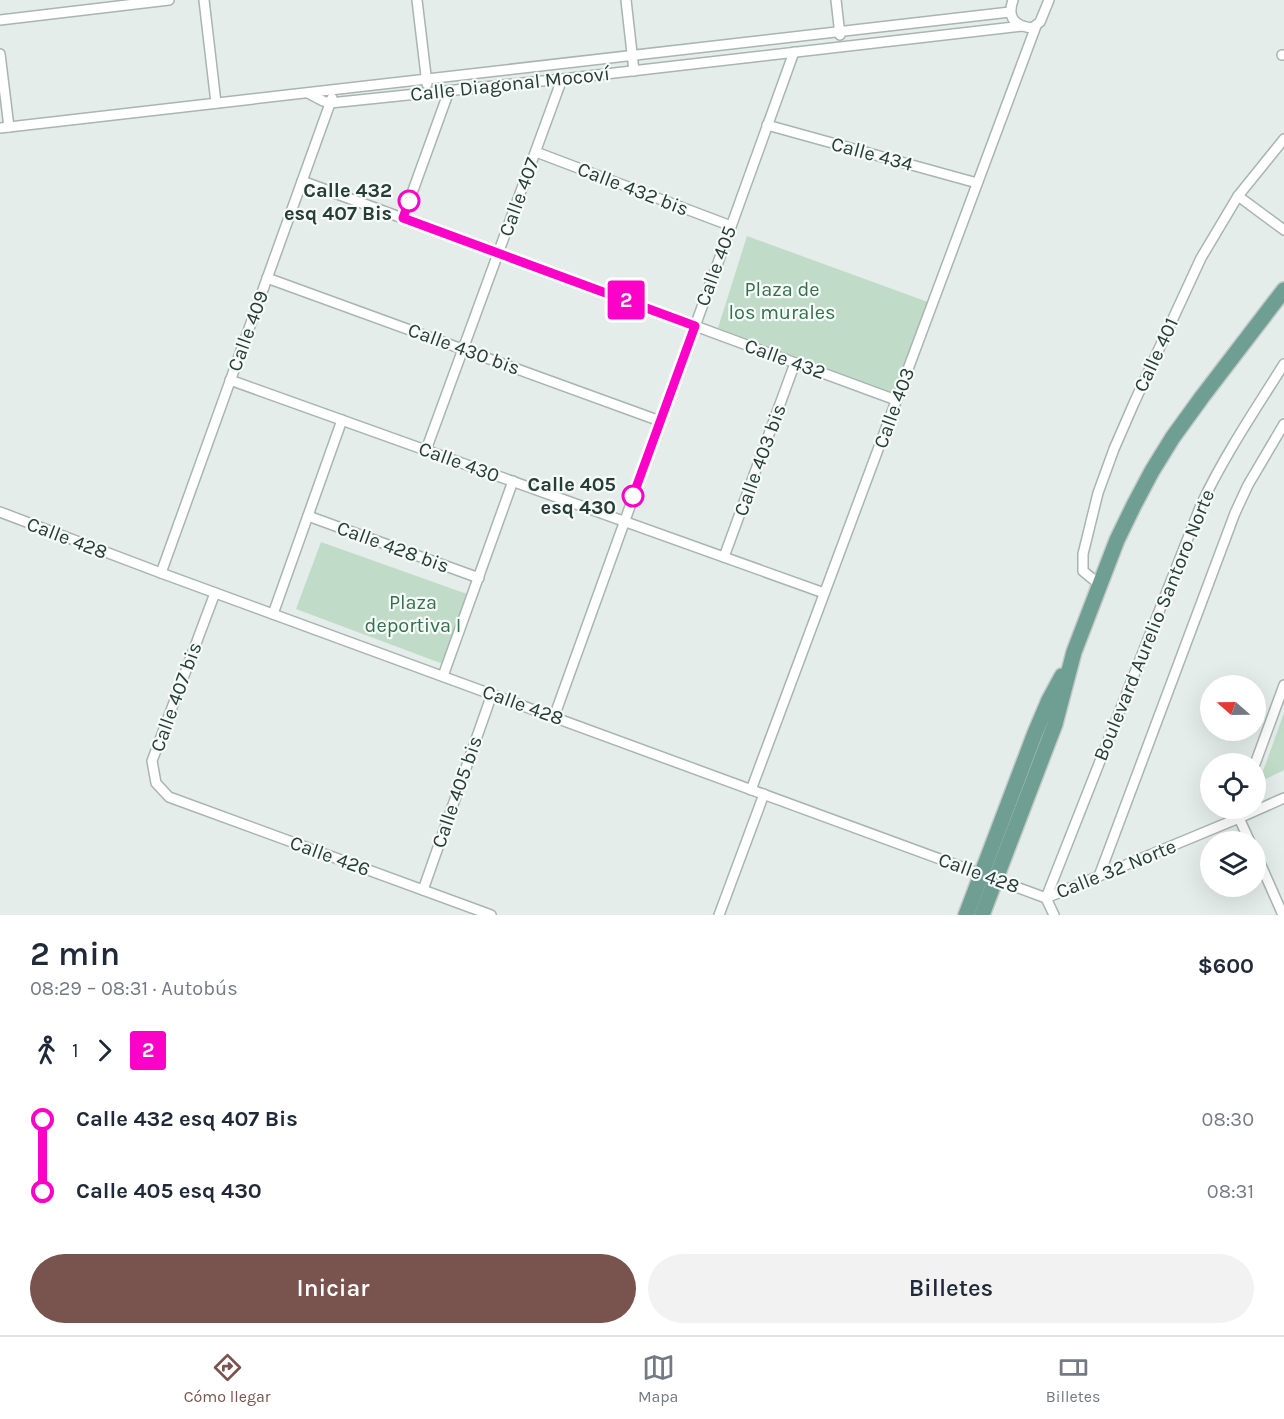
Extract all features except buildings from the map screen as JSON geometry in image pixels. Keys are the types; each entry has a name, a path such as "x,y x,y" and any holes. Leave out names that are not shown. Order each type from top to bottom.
{"main road":[{"path":"966,915 989,877 1055,724 1074,652 1134,505 1173,437 1284,290"},
{"path":"982,915 989,877"}],"street":[{"path":"0,20 170,0"},
{"path":"204,0 216,103"},
{"path":"417,0 428,93"},
{"path":"626,0 634,71"},
{"path":"836,0 841,46"},
{"path":"1013,0 1010,12 1014,21 1022,26 1032,28 1036,26"},
{"name":"Calle 403","path":"751,790 1036,26 1049,0"},
{"name":"Calle Diagonal Mocoví","path":"4,127 1010,12"},
{"name":"Calle Diagonal Mocoví","path":"307,93 330,103 634,71 1022,26"},
{"name":"Calle 405","path":"554,717 794,52"},
{"path":"0,54 4,127"},
{"name":"Calle 407","path":"426,450 562,79"},
{"name":"Calle 409","path":"161,573 335,90"},
{"path":"403,218 449,91"},
{"name":"Calle 434","path":"767,125 977,183"},
{"name":"Calle 401","path":"1100,585 1083,571 1083,554 1098,493 1114,449 1202,258 1238,196 1284,140"},
{"name":"Calle 432 bis","path":"536,152 730,226"},
{"name":"Calle 432","path":"302,181 896,400"},
{"path":"1238,196 1284,230"},
{"name":"Calle 430 bis","path":"267,278 660,421"},
{"name":"Calle 403 bis","path":"724,557 795,363"},
{"name":"Boulevard Aurelio Santoro Norte","path":"1046,898 1201,505 1227,454 1284,364"},
{"name":"Calle 430","path":"230,380 824,593"},
{"path":"273,614 342,420"},
{"name":"Boulevard Aurelio Santoro Norte","path":"1099,876 1235,513 1248,485 1284,426"},
{"path":"443,676 513,482"},
{"name":"Calle 428","path":"0,512 1046,898"},
{"name":"Calle 428 bis","path":"308,516 479,578"},
{"name":"Calle 407 bis","path":"169,797 156,783 152,761 215,593"},
{"path":"1258,753 1283,688"},
{"name":"Calle 405 bis","path":"423,890 492,694"},
{"path":"719,915 764,794"},
{"name":"Calle 426","path":"169,797 491,915"},
{"name":"Calle 32 Norte","path":"1266,804 1284,798"},
{"name":"Calle 32 Norte","path":"1046,898 1227,819"},
{"path":"1266,877 1283,915"},
{"path":"1046,898 1054,915"}],"green space":[{"name":"Plaza de los murales","path":"747,236 928,302 895,393 718,328"},
{"name":"Plaza deportiva I","path":"321,542 467,594 443,664 296,609"},
{"path":"1284,713 1284,770 1266,779 1266,763"}],"bus line":[{"name":"2","path":"409,201 403,218 695,326 633,496"}],"place":[{"name":"Calle 432 esq 407 Bis","path":"409,201"},
{"name":"Calle 405 esq 430","path":"633,496"}]}
